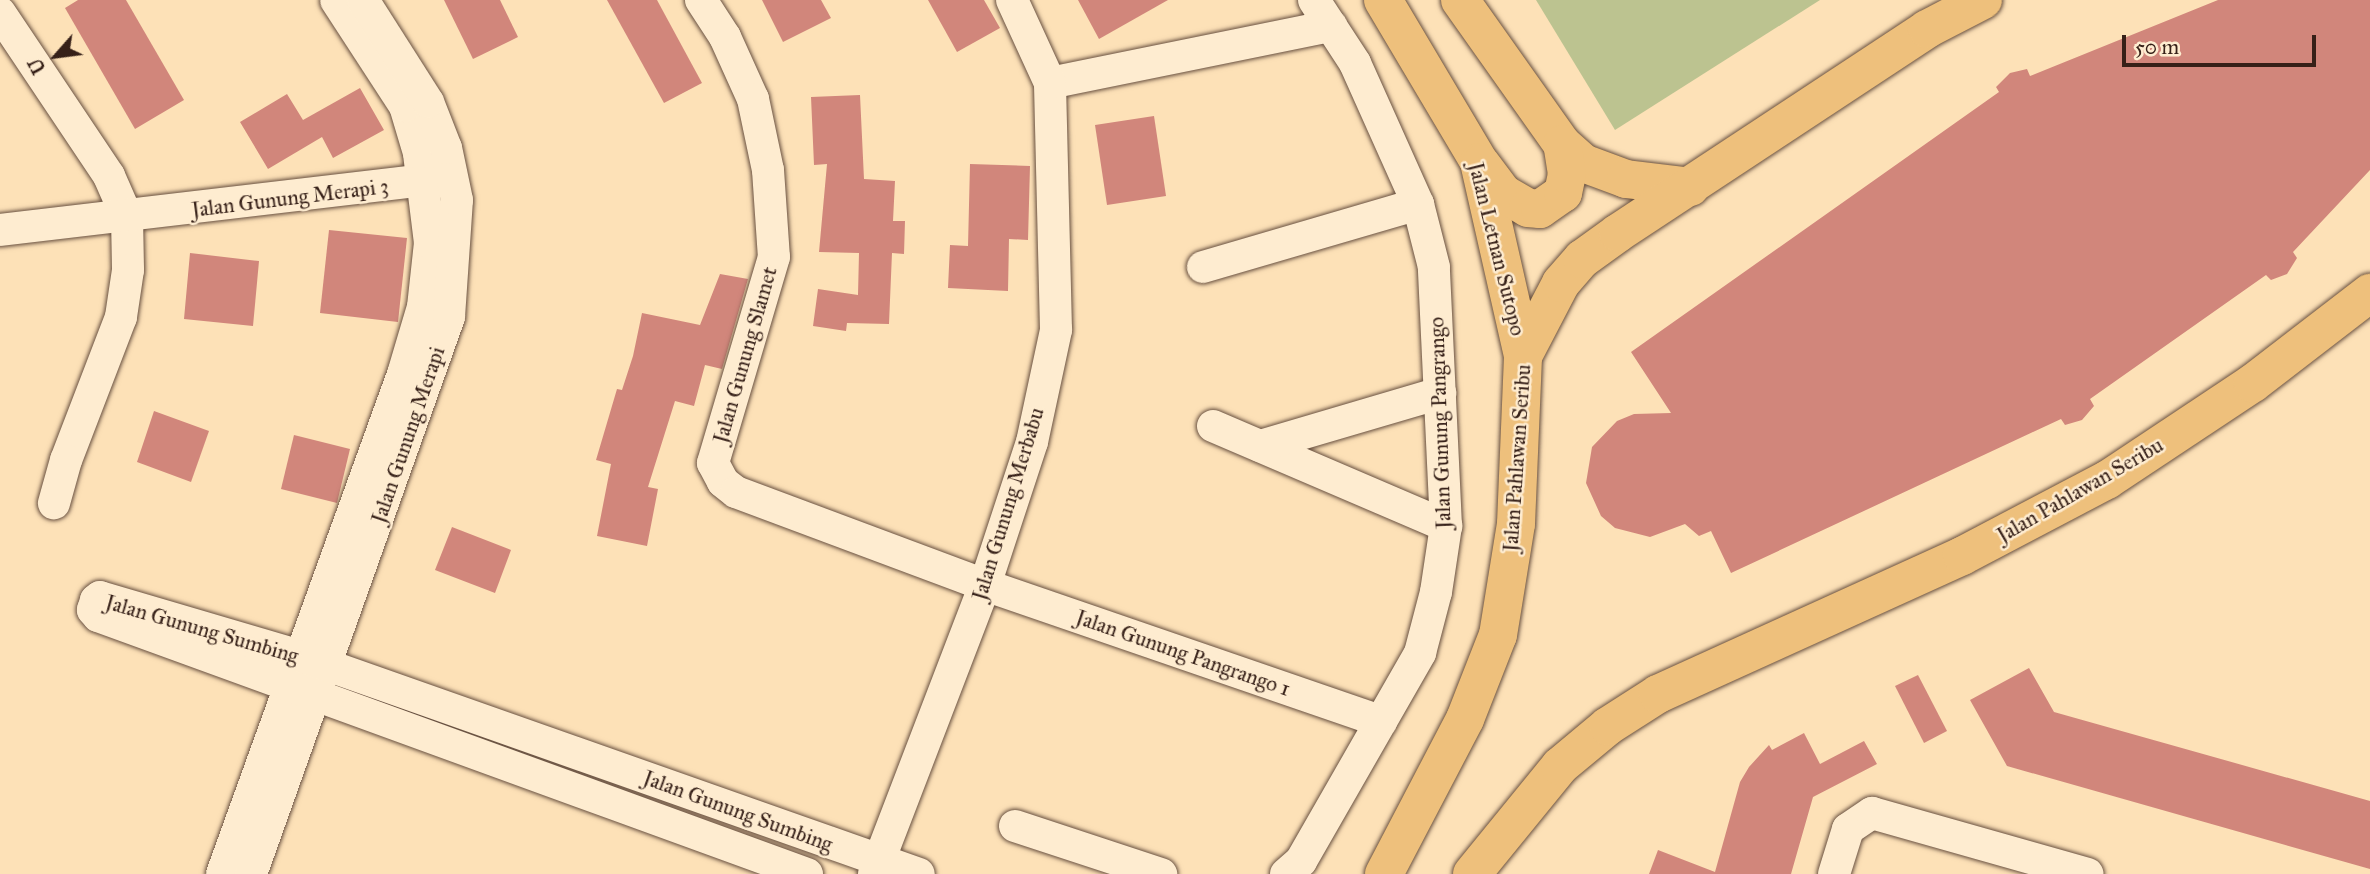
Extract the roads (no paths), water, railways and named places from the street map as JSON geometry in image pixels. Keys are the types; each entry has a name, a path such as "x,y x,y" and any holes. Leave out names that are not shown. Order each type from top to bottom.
{"main road":[{"name":"Jalan Letnan Sutopo","path":"1383,0 1479,162 1523,355"},
{"path":"1460,0 1562,144 1603,173 1691,187"},
{"name":"Jalan Pahlawan Seribu","path":"1384,874 1465,719 1498,635 1516,524 1523,355 1540,317 1582,259 1927,29 1983,0"},
{"path":"1479,162 1504,194 1528,208 1540,209 1563,193 1567,174 1562,144"},
{"name":"Jalan Pahlawan Seribu","path":"1472,874 1560,766 1648,700 1962,556 2107,480 2253,383 2370,293"}],"street":[{"name":"Jalan Gunung Merapi","path":"336,0 405,106 438,179"},
{"name":"Jalan Gunung Merapi","path":"251,874 309,674 423,307 438,179 428,102 363,0"},
{"name":"Jalan Gunung Slamet","path":"701,0 725,37 753,99 768,170 774,257 713,463 723,482 736,492 985,584"},
{"name":"Jalan Gunung Merbabu","path":"876,868 985,584 1032,442 1056,330 1051,83 1012,0"},
{"path":"0,13 109,176 127,217 128,270 121,317 66,460 54,503"},
{"path":"1051,83 1322,13"},
{"name":"Jalan Gunung Pangrango","path":"1286,874 1301,861 1420,653 1436,592 1446,526 1434,267 1418,204 1355,63 1322,13"},
{"name":"Jalan Gunung Merapi 3","path":"0,230 438,179"},
{"path":"1203,267 1418,204"},
{"path":"1260,446 1440,393"},
{"path":"1213,426 1446,526"},
{"name":"Jalan Gunung Pangrango 1","path":"985,584 1381,721"},
{"name":"Jalan Gunung Sumbing","path":"807,874 309,674 98,616 93,610 96,600 100,597 309,674 876,868 919,874"},
{"name":"Jalan Gunung Merapi","path":"222,874 309,674"},
{"path":"1834,874 1848,829 1872,813 2088,874"},
{"path":"1014,826 1161,874"}]}
